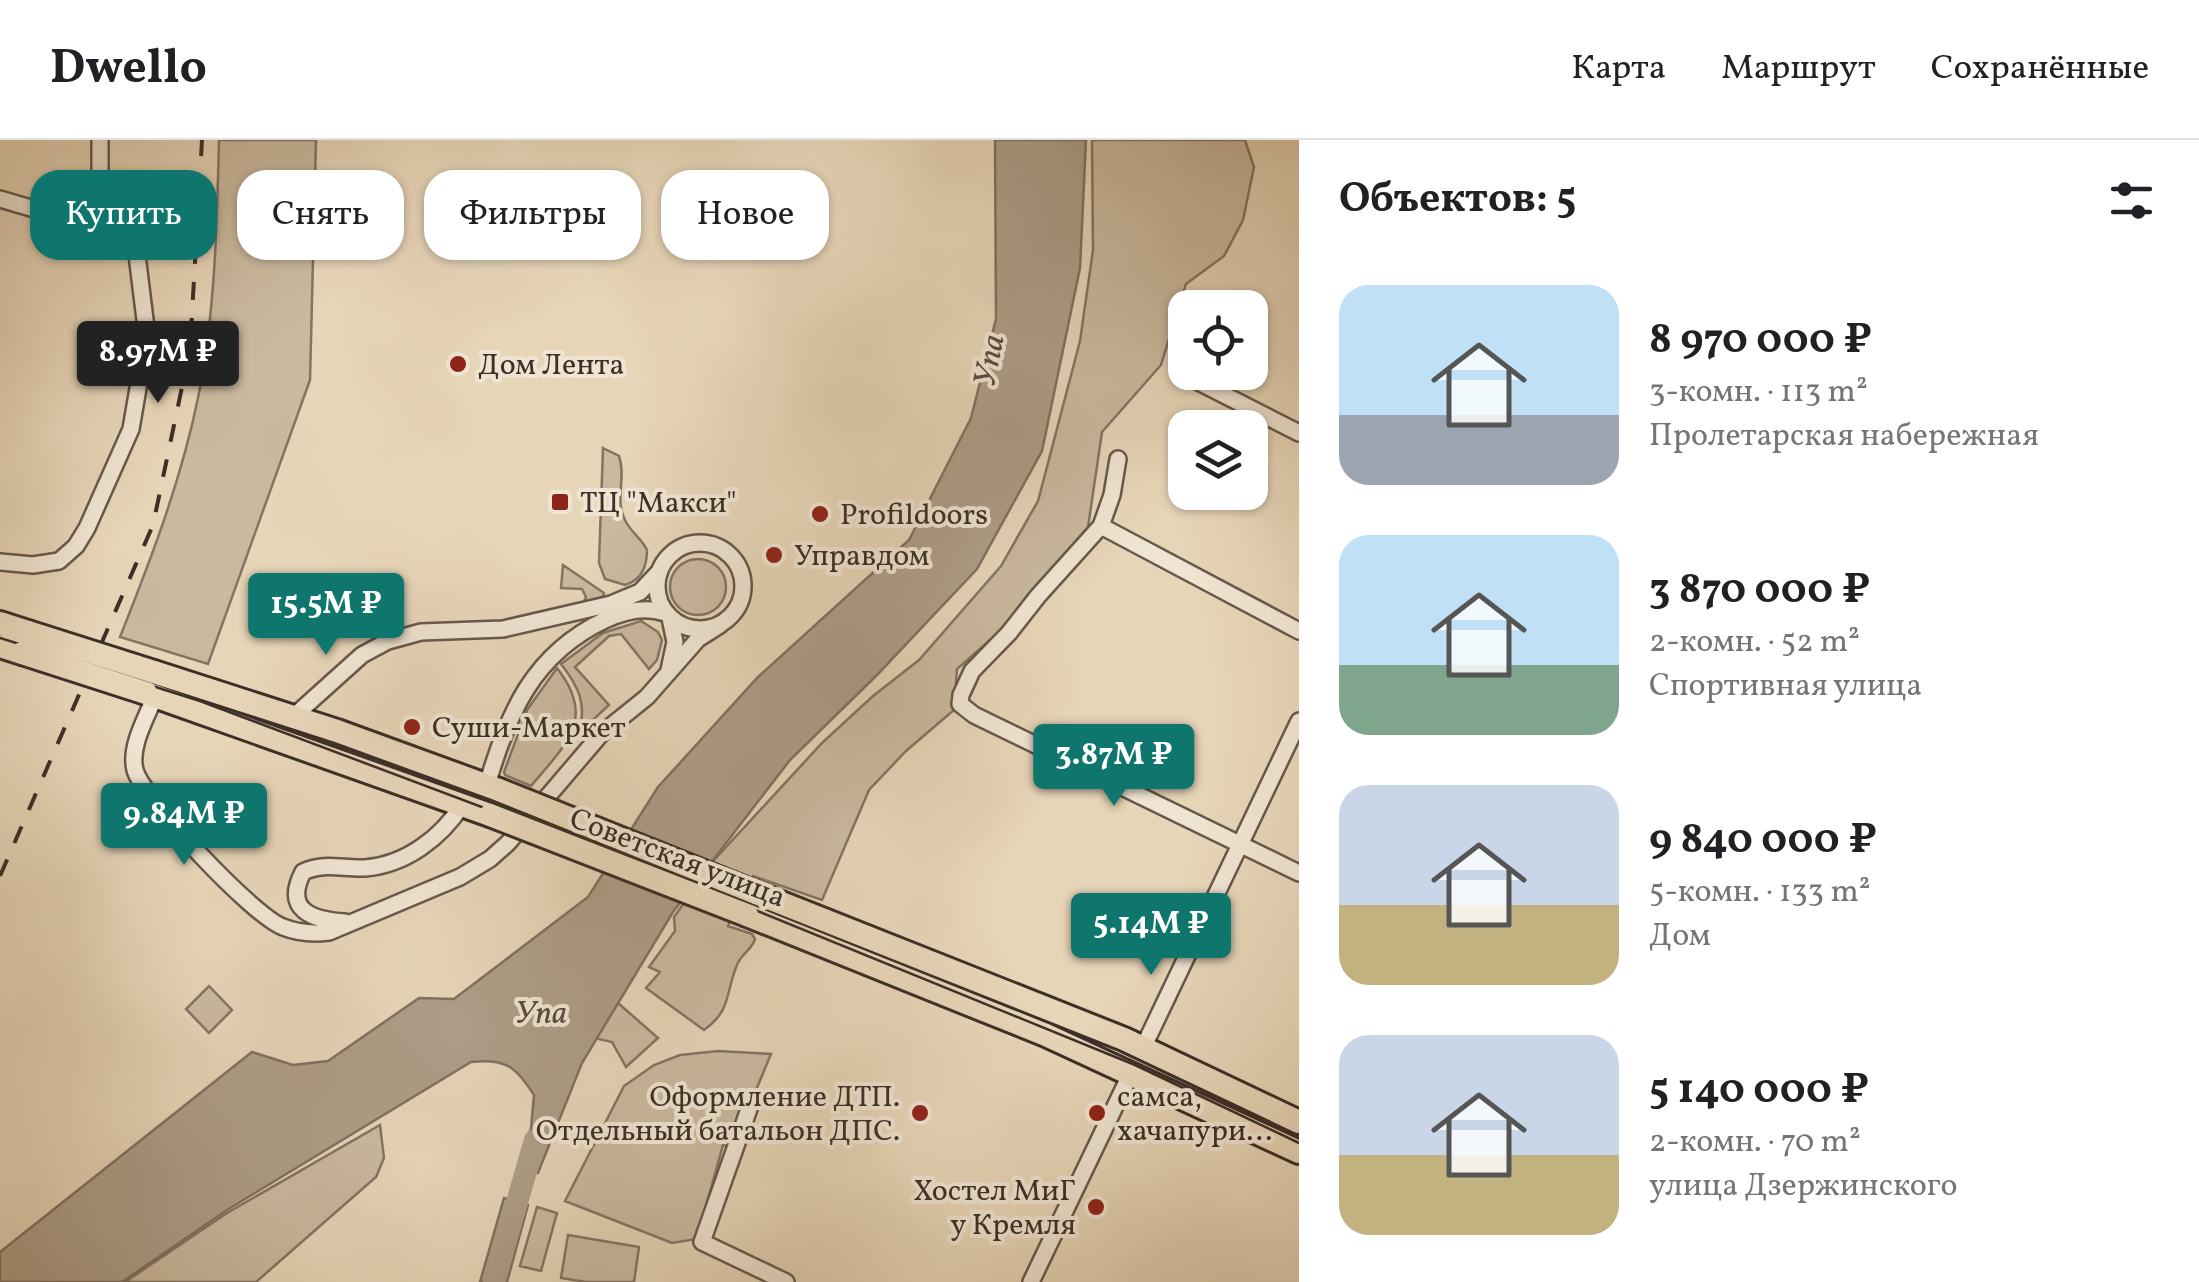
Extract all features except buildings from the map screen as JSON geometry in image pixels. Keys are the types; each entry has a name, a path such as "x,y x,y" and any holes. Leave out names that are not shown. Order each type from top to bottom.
{"main road":[{"name":"Советская улица","path":"0,623 17,644 152,687 748,916 1046,1035 1299,1152"},
{"name":"Советская улица","path":"152,687 293,717 493,788 1142,1048 1299,1122"},
{"path":"1131,1073 1142,1048"}],"street":[{"path":"100,140 100,170"},
{"path":"1,202 30,209"},
{"path":"0,562 59,561 88,528 131,430 146,336 138,260"},
{"path":"1215,390 1299,433"},
{"path":"1118,459 1112,495 1101,526 972,671 960,695 960,704 974,715 1299,873"},
{"path":"1101,526 1299,631"},
{"path":"152,687 134,768 146,793 264,916 282,927 312,934 329,932 460,877 508,843 601,734 665,678 698,639 731,617 743,592 737,564 716,546 689,544 667,557 640,592 611,604 503,628 421,632 388,641 362,655 293,717"},
{"path":"658,572 657,594 675,642 665,678"},
{"path":"493,788 523,692 551,656 586,629 615,616 645,609 668,615 694,630 720,625"},
{"path":"1142,1048 1299,721"},
{"path":"349,922 311,917 302,909 297,884 303,872 327,865 367,868 394,863 427,843 462,804"},
{"path":"1031,1282 1131,1073"},
{"path":"749,1109 702,1242 786,1282"}],"shaded area":[{"path":"219,140 316,140 315,170 237,170 237,260 313,260 310,380 208,664 120,637 174,490 198,398 217,260"},
{"path":"1092,140 1245,140 1254,167 1243,220 1224,256 1186,284 1184,290 1168,290 1168,342 1161,365 1102,432 1088,527 999,632 957,669 954,710 906,751 869,790 822,900 753,876 728,926 752,934 755,939 737,965 724,1008 704,1030 646,988 660,972 649,967 675,931 674,917 715,859 822,743 919,660 1001,566 1038,501 1080,341 1093,250"},
{"path":"603,448 619,456 623,515 647,550 642,572 625,585 605,579 599,563"},
{"path":"698,559 718,567 726,587 718,607 698,615 678,607 670,587 678,567"},
{"path":"563,565 604,593 602,599 583,604 586,597 582,589 561,588"},
{"path":"641,621 658,632 662,640 657,660 649,669 621,634 609,636 575,667 609,705 579,733 580,696 561,664 603,633"},
{"path":"557,668 569,686 576,717 565,744 531,786 504,772 527,710"},
{"path":"209,986 232,1010 209,1033 186,1009"},
{"path":"618,1003 658,1038 626,1067 612,1042 594,1038"},
{"path":"718,1051 771,1054 732,1148 723,1145 697,1239 672,1243 565,1201 624,1086 654,1065 680,1055"},
{"path":"380,1125 384,1158 376,1177 256,1282 125,1282 227,1213"},
{"path":"537,1207 557,1213 541,1271 520,1266"},
{"path":"568,1235 639,1247 634,1282 561,1278"}],"water":[{"name":"Упа","path":"995,140 1086,140 1080,268 1042,451 977,569 790,760 673,912 582,1063 538,1173 519,1168 531,1128 534,1095 509,1066 471,1062 227,1210 122,1282 0,1282 0,1252 252,1052 293,1065 328,1061 419,998 454,999 588,897 658,787 758,677 909,540 971,418 996,319"},
{"path":"504,1198 528,1205 507,1282 480,1282"}],"waterway":[{"name":"Упа","path":"494,1282 535,1140"}],"tram line":[{"path":"0,638 200,701 750,908 1135,1065 1299,1143"}],"railway":[{"path":"0,876 153,525 190,349 202,140"}],"place":[{"name":"Дом Лента","path":"458,364"},
{"name":"ТЦ \"Макси\"","path":"560,502"},
{"name":"Profildoors","path":"820,514"},
{"name":"Управдом","path":"774,555"},
{"name":"Суши-Маркет","path":"412,727"},
{"name":"Оформление ДТП. Отдельный батальон ДПС.","path":"920,1113"},
{"name":"самса, хачапури...","path":"1097,1113"},
{"name":"Хостел МиГ у Кремля","path":"1096,1207"}]}
